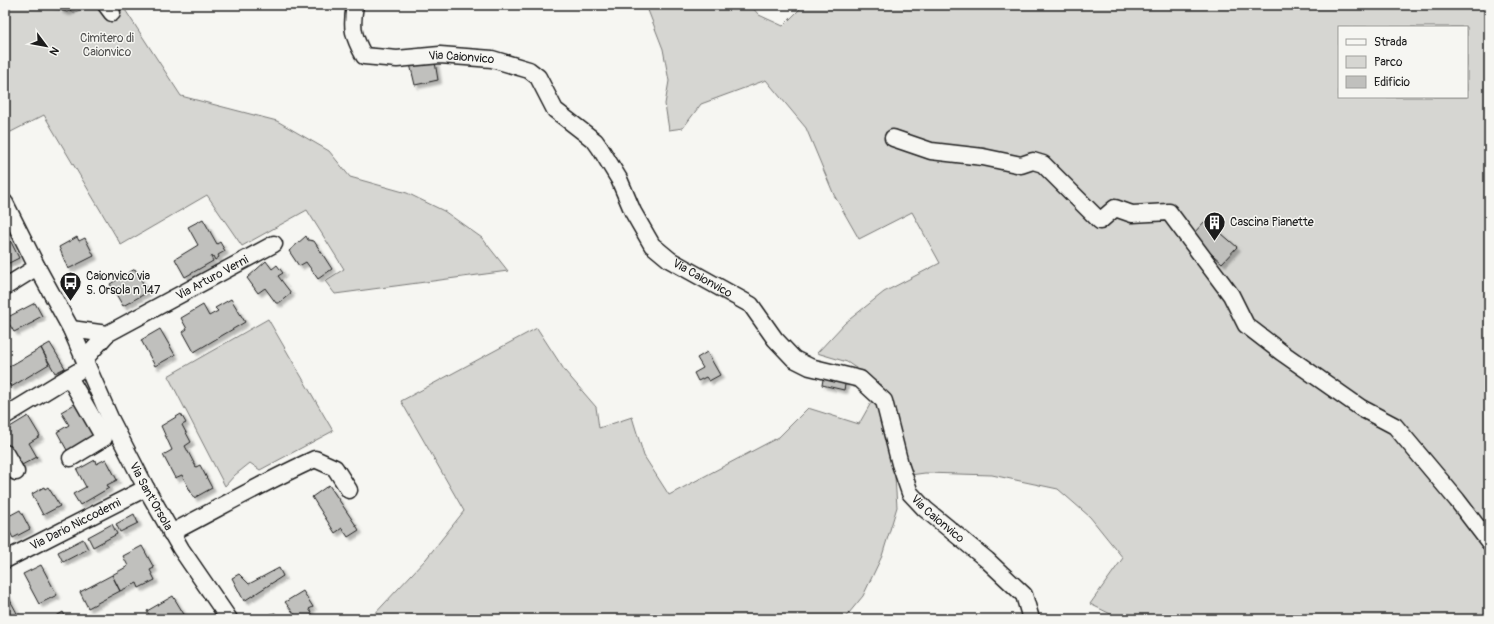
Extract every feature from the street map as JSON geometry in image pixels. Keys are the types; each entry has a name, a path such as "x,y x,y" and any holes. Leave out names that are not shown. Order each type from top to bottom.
{"street":[{"name":"Via Caionvico","path":"355,5 352,18 354,38 364,56 396,59 440,55 492,59 529,70 538,77 555,110 595,141 600,148 652,245 670,260 751,305 775,339 794,359 810,367 860,378 884,401 900,464 910,493 925,509 987,560 1024,595 1031,619"},
{"path":"893,138 931,151 983,157 1021,165 1033,161 1043,164 1100,221 1115,208 1132,214 1169,212 1231,295 1246,325 1361,408 1395,426 1457,500 1489,542"},
{"name":"Via Sant'Orsola","path":"5,203 37,267 71,329 110,418 146,488 171,533 229,619"},
{"name":"Via Arturo Verni","path":"85,363 107,334 274,244"},
{"path":"5,287 37,267"},
{"path":"71,329 107,334"},
{"path":"5,416 69,378 85,363"},
{"path":"69,378 104,438 72,458"},
{"path":"5,453 16,472"},
{"path":"171,533 273,478 315,459 335,468 350,490"},
{"name":"Via Dario Niccodemi","path":"5,560 146,488"}],"green space":[{"name":"Cimitero di Caionvico","path":"5,5 59,6 62,11 75,12 93,5 122,5 181,96 277,121 329,151 350,177 407,193 444,211 482,238 508,271 335,294 325,281 344,269 307,210 242,246 207,195 121,245 44,115 5,135"},
{"path":"646,5 750,5 759,15 783,26 804,5 1489,5 1489,619 1121,619 1090,604 1123,558 1090,517 1058,489 992,475 925,473 895,477 897,507 882,556 863,596 844,619 370,619 426,559 464,511 401,401 537,328 565,371 596,407 599,428 632,417 644,456 669,495 779,437 808,408 859,424 881,385 847,362 817,353 845,323 884,292 940,263 912,212 859,239 834,195 806,128 766,80 701,104 683,128 669,130 665,104 669,81 663,49"},
{"path":"268,319 333,431 260,470 250,463 235,475 225,486 168,376"}],"building":[{"path":"51,5 73,5 71,10 67,12 60,10 59,6"},
{"path":"435,62 438,80 415,85 410,64"},
{"path":"203,219 217,244 220,242 225,251 218,255 219,257 215,260 213,256 211,257 213,261 185,277 175,259 198,245 188,227"},
{"name":"Cascina Pianette","path":"1206,220 1237,247 1222,263 1191,236"},
{"path":"306,236 308,240 314,241 332,269 318,279 306,262 299,266 289,251"},
{"path":"77,237 79,241 85,238 94,256 68,269 59,247"},
{"path":"9,238 19,258 5,265 5,240"},
{"path":"266,261 272,269 277,265 283,273 278,276 291,293 279,303 276,303 265,288 258,293 247,278"},
{"path":"135,269 148,292 123,306 110,284"},
{"path":"231,299 245,322 194,352 183,332 187,329 181,318 203,305 209,316 218,311 215,308"},
{"path":"35,303 42,316 33,321 34,322 14,332 8,322 10,321 8,317"},
{"path":"160,329 175,355 155,366 141,340"},
{"path":"50,343 65,368 55,373 41,348"},
{"path":"41,348 49,364 11,387 5,377 5,369"},
{"path":"707,352 720,375 709,381 706,377 698,381 694,373 703,368 697,358"},
{"path":"824,374 846,379 844,390 822,385"},
{"path":"78,402 97,435 68,452 57,432 69,425 61,412"},
{"path":"181,414 186,423 182,425 191,442 185,446 196,467 200,465 212,488 194,498 182,475 175,478 163,455 172,450 161,426"},
{"path":"28,416 40,436 29,443 37,457 18,467 5,444 5,430"},
{"path":"106,459 117,480 107,485 109,488 80,505 73,494 86,487 77,470 95,460 96,464"},
{"path":"329,485 359,530 348,537 342,528 335,533 312,497"},
{"path":"44,487 45,489 48,487 60,506 43,515 32,494"},
{"path":"20,510 30,529 13,538 5,523 5,518"},
{"path":"134,514 138,523 120,532 116,524"},
{"path":"112,524 117,534 93,547 88,537"},
{"path":"83,539 88,549 63,562 58,552"},
{"path":"142,546 154,568 150,570 155,580 139,588 137,583 120,591 112,575 128,566 123,556"},
{"path":"41,565 57,595 39,604 23,574"},
{"path":"279,568 283,576 244,601 232,578 239,574 249,584"},
{"path":"112,575 120,591 88,608 80,592"},
{"path":"5,591 18,615 11,619 5,619"},
{"path":"303,591 313,607 309,609 316,619 287,619 295,615 285,602"},
{"path":"173,596 185,616 180,619 151,619 147,611"},
{"path":"63,612 67,619 53,618"},
{"path":"275,613 279,619 262,619 271,614"}],"place":[{"name":"Cascina Pianette","path":"1214,242"},
{"name":"Caionvico via S. Orsola n 147","path":"71,302"}]}
